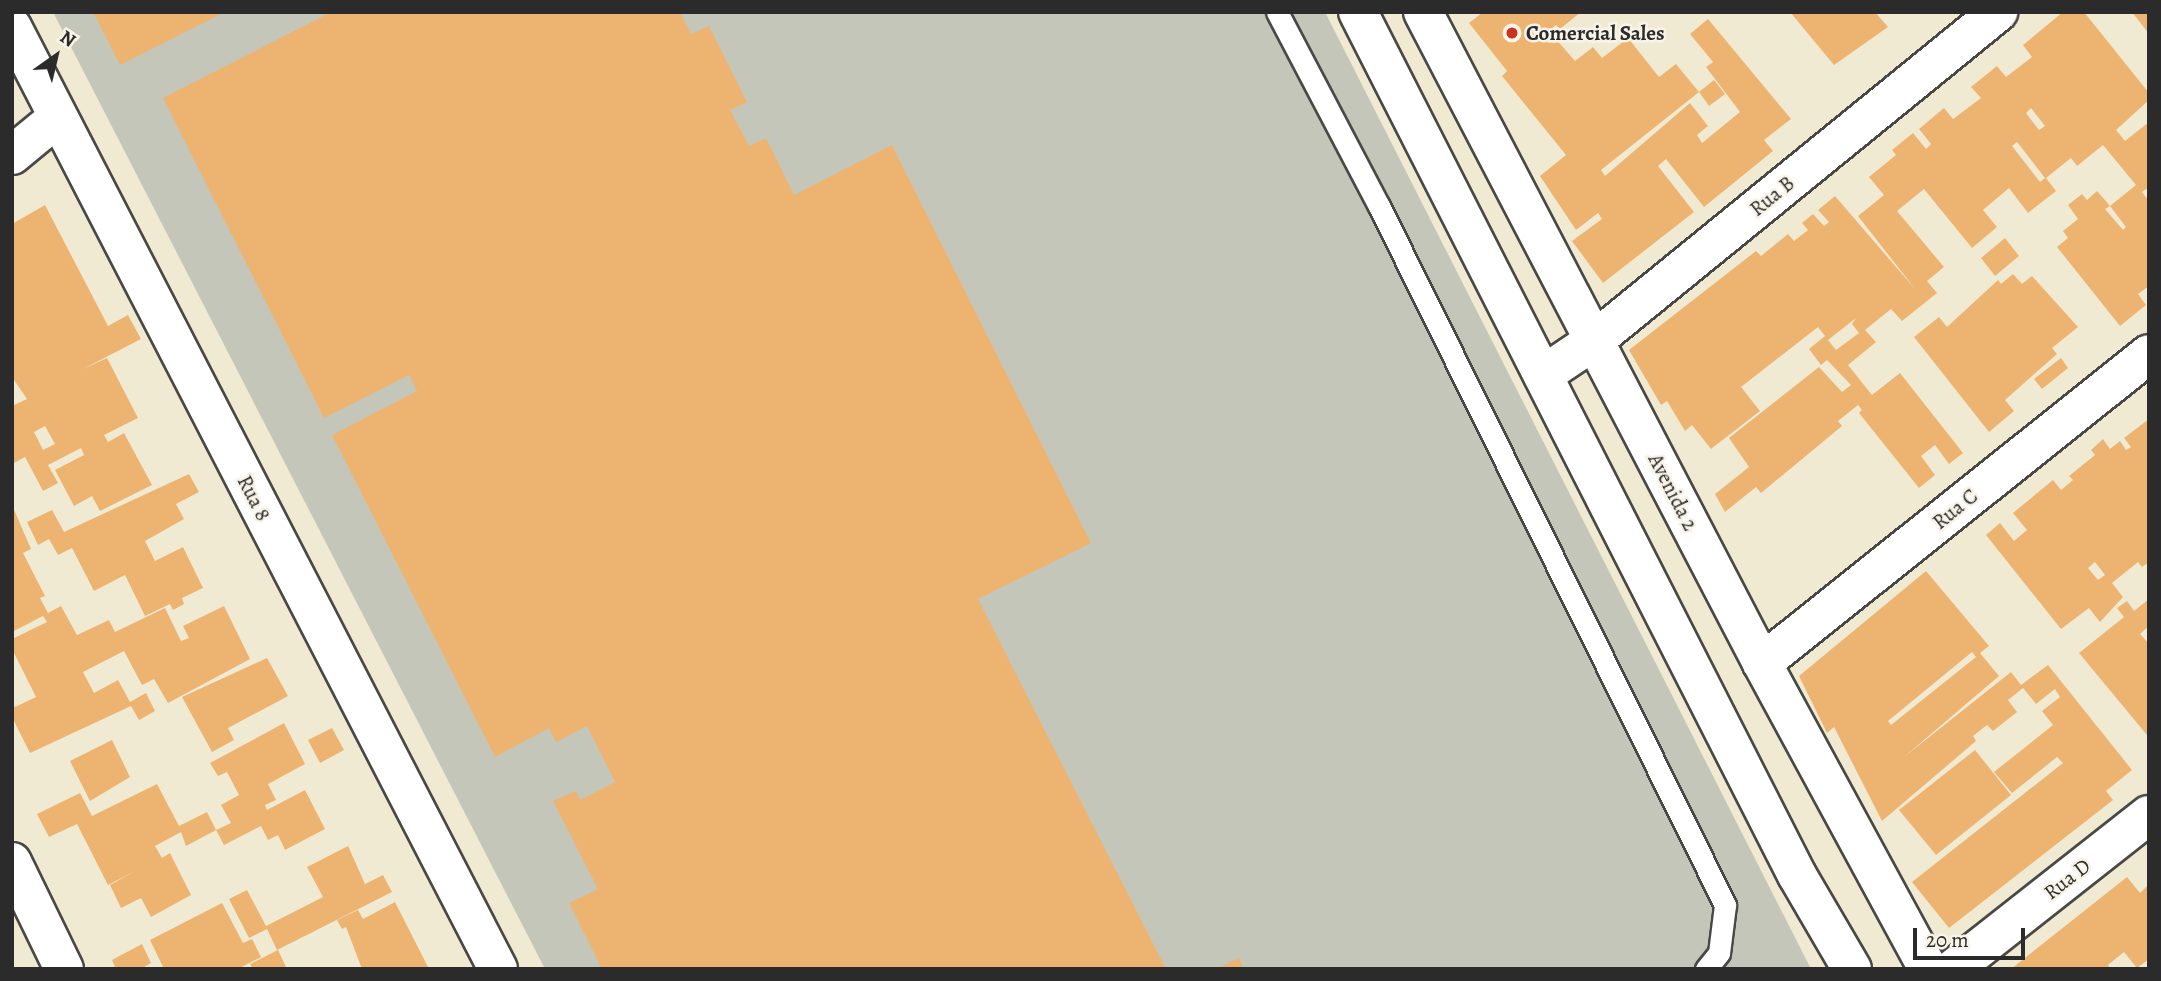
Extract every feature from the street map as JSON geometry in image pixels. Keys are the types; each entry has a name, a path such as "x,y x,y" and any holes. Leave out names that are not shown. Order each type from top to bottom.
{"street":[{"path":"1358,12 1797,874 1852,969"},
{"name":"Avenida 2","path":"1424,12 1762,663 1928,969"},
{"name":"Rua B","path":"1543,374 1595,340 1998,12"},
{"name":"Rua 8","path":"12,27 498,969"},
{"path":"12,155 57,118"},
{"name":"Rua C","path":"1762,663 2149,354"},
{"name":"Rua D","path":"1953,969 2149,815"},
{"path":"12,862 64,969"}],"lane":[{"path":"1277,12 1380,206 1725,905 1719,953 1706,969"}],"shaded area":[{"path":"53,12 1325,12 1811,969 545,969"}],"building":[{"path":"93,12 225,12 120,65"},
{"path":"331,12 680,12 691,34 709,26 747,102 730,110 749,146 766,138 794,195 892,145 1091,543 978,599 1166,969 602,969 569,903 598,889 553,801 576,791 580,800 615,782 587,726 556,742 549,728 495,757 332,435 417,391 409,375 324,418 163,98"},
{"path":"1483,12 1581,12 1560,29 1556,25 1549,31 1575,61 1593,47 1602,58 1628,38 1659,77 1676,64 1699,92 1601,170 1605,176 1690,103 1708,126 1697,135 1702,143 1740,112 1706,67 1713,62 1690,34 1708,19 1791,119 1764,140 1773,151 1704,207 1666,159 1658,166 1694,212 1603,283 1572,241 1602,219 1598,213 1576,230 1540,176 1566,155 1502,76 1507,71 1469,23"},
{"path":"1790,12 1875,12 1888,27 1834,65"},
{"path":"2063,12 2084,12 2149,93 2149,100 2116,130 2125,141 2149,122 2149,187 2142,192 2149,201 2149,286 2138,294 2146,305 2120,326 2057,247 2068,238 2063,231 2078,219 2068,205 2082,194 2087,200 2097,191 2110,206 2136,185 2103,145 2077,166 2071,158 2046,178 2056,191 2028,213 2009,188 1983,210 1997,227 1972,248 1924,189 1897,211 1944,267 1927,281 1937,293 1902,321 1891,309 1865,330 1876,342 1848,365 1872,395 1900,373 1963,453 1949,464 1935,445 1921,456 1935,475 1919,488 1859,413 1862,410 1858,405 1838,421 1842,426 1761,493 1756,487 1725,512 1715,494 1749,467 1729,438 1819,367 1842,392 1851,385 1827,360 1821,365 1809,349 1825,336 1818,327 1741,387 1760,411 1711,449 1692,425 1685,431 1667,401 1661,405 1629,350 1756,251 1761,256 1788,234 1794,241 1808,230 1802,223 1813,214 1824,226 1829,222 1818,210 1835,196 1915,289 1858,216 1884,195 1869,177 1896,155 1892,150 1913,133 1926,149 1931,144 1919,129 1944,108 1953,119 1981,98 1971,87 1997,66 2006,77 2032,57 2023,45","holes":["2031,108 2045,126 2039,130 2026,113","2017,142 2045,178 2040,182 2012,146","2110,206 2126,227 2123,230 2105,209","1856,318 1852,324 1859,333 1836,350 1828,340"]},
{"path":"2132,12 2149,12 2149,34"},
{"path":"1714,80 1725,94 1709,106 1699,92"},
{"path":"45,205 108,326 128,315 141,339 83,369 107,358 138,418 104,435 108,442 124,433 152,485 100,511 92,496 74,506 55,470 84,455 81,448 48,465 58,483 43,491 25,457 12,464 12,406 27,399 12,377 12,224","holes":["45,426 55,444 43,450 34,432"]},
{"path":"2005,238 2019,256 1995,276 1981,258"},
{"path":"2013,274 2022,284 2032,276 2078,327 2052,348 2057,354 2005,400 2014,411 1989,432 1914,337 1939,317 1947,327 1998,280 2001,284"},
{"path":"2061,358 2068,368 2042,389 2034,379"},
{"path":"2149,419 2149,562 2142,567 2138,562 2112,583 2123,597 2100,622 2089,608 2061,629 1986,535 2000,523 2014,541 2027,530 2013,513 2053,480 2061,490 2073,480 2069,476 2095,455 2091,450 2103,439 2110,449 2120,441 2126,450 2131,447 2124,438","holes":["2095,562 2105,575 2098,580 2088,568"]},
{"path":"189,474 199,492 176,504 184,519 145,541 155,561 183,547 203,588 182,598 184,604 173,610 170,604 145,616 125,575 94,591 72,548 58,555 49,539 38,545 27,522 52,510 64,532"},
{"path":"12,505 31,549 23,553 45,596 40,598 48,613 61,606 77,635 109,620 115,632 165,608 181,641 189,638 183,626 224,606 250,659 168,703 154,679 142,685 124,651 83,672 94,693 118,680 130,702 146,693 155,711 139,720 131,706 30,753 12,717 12,702 15,707 36,697 12,649 12,639 47,622 43,616 12,632"},
{"path":"1926,571 1989,646 1980,653 1999,676 1904,757 2011,672 2021,685 2048,665 2132,770 2106,791 2113,800 1949,928 1912,882 2063,763 2057,757 2012,793 1994,772 2053,725 2042,711 2060,697 2055,689 2036,704 2023,688 2008,700 2017,712 1993,731 1987,725 1973,736 1976,741 1882,821 1834,727 1827,733 1799,676","holes":["1972,652 1976,657 1891,725 1888,721"]},
{"path":"2149,599 2149,626 2140,634 2149,644 2147,735 2079,653 2124,617 2117,608 2127,601 2134,611"},
{"path":"267,658 288,696 228,728 234,740 212,752 182,697"},
{"path":"284,723 305,764 268,784 276,800 265,805 267,810 305,790 325,829 285,850 278,835 268,840 261,826 224,845 216,830 231,823 221,805 239,795 227,772 218,776 210,763"},
{"path":"332,728 344,750 320,763 308,740"},
{"path":"112,740 130,777 90,801 70,761"},
{"path":"1975,750 2011,795 1936,855 1899,810"},
{"path":"157,784 179,826 207,812 216,830 186,846 181,832 155,846 162,858 170,853 191,895 151,917 141,898 121,908 110,885 135,871 108,885 77,824 49,837 37,814 80,793 92,816"},
{"path":"348,846 365,884 383,875 392,892 277,950 267,929 249,938 229,899 247,890 266,926 323,897 307,867"},
{"path":"2127,877 2140,893 2149,884 2149,959 2137,968 2124,952 2108,965 2110,969 2011,969"},
{"path":"395,902 429,969 362,969 346,927 342,929 337,920 358,910 363,919"},
{"path":"222,903 243,943 252,939 261,957 238,969 164,969 150,940"},
{"path":"142,944 151,963 141,969 116,969 112,960"},
{"path":"278,950 287,969 253,969 250,964"},
{"path":"1239,958 1244,969 1216,969"}],"place":[{"name":"Comercial Sales","path":"1512,33"}]}
